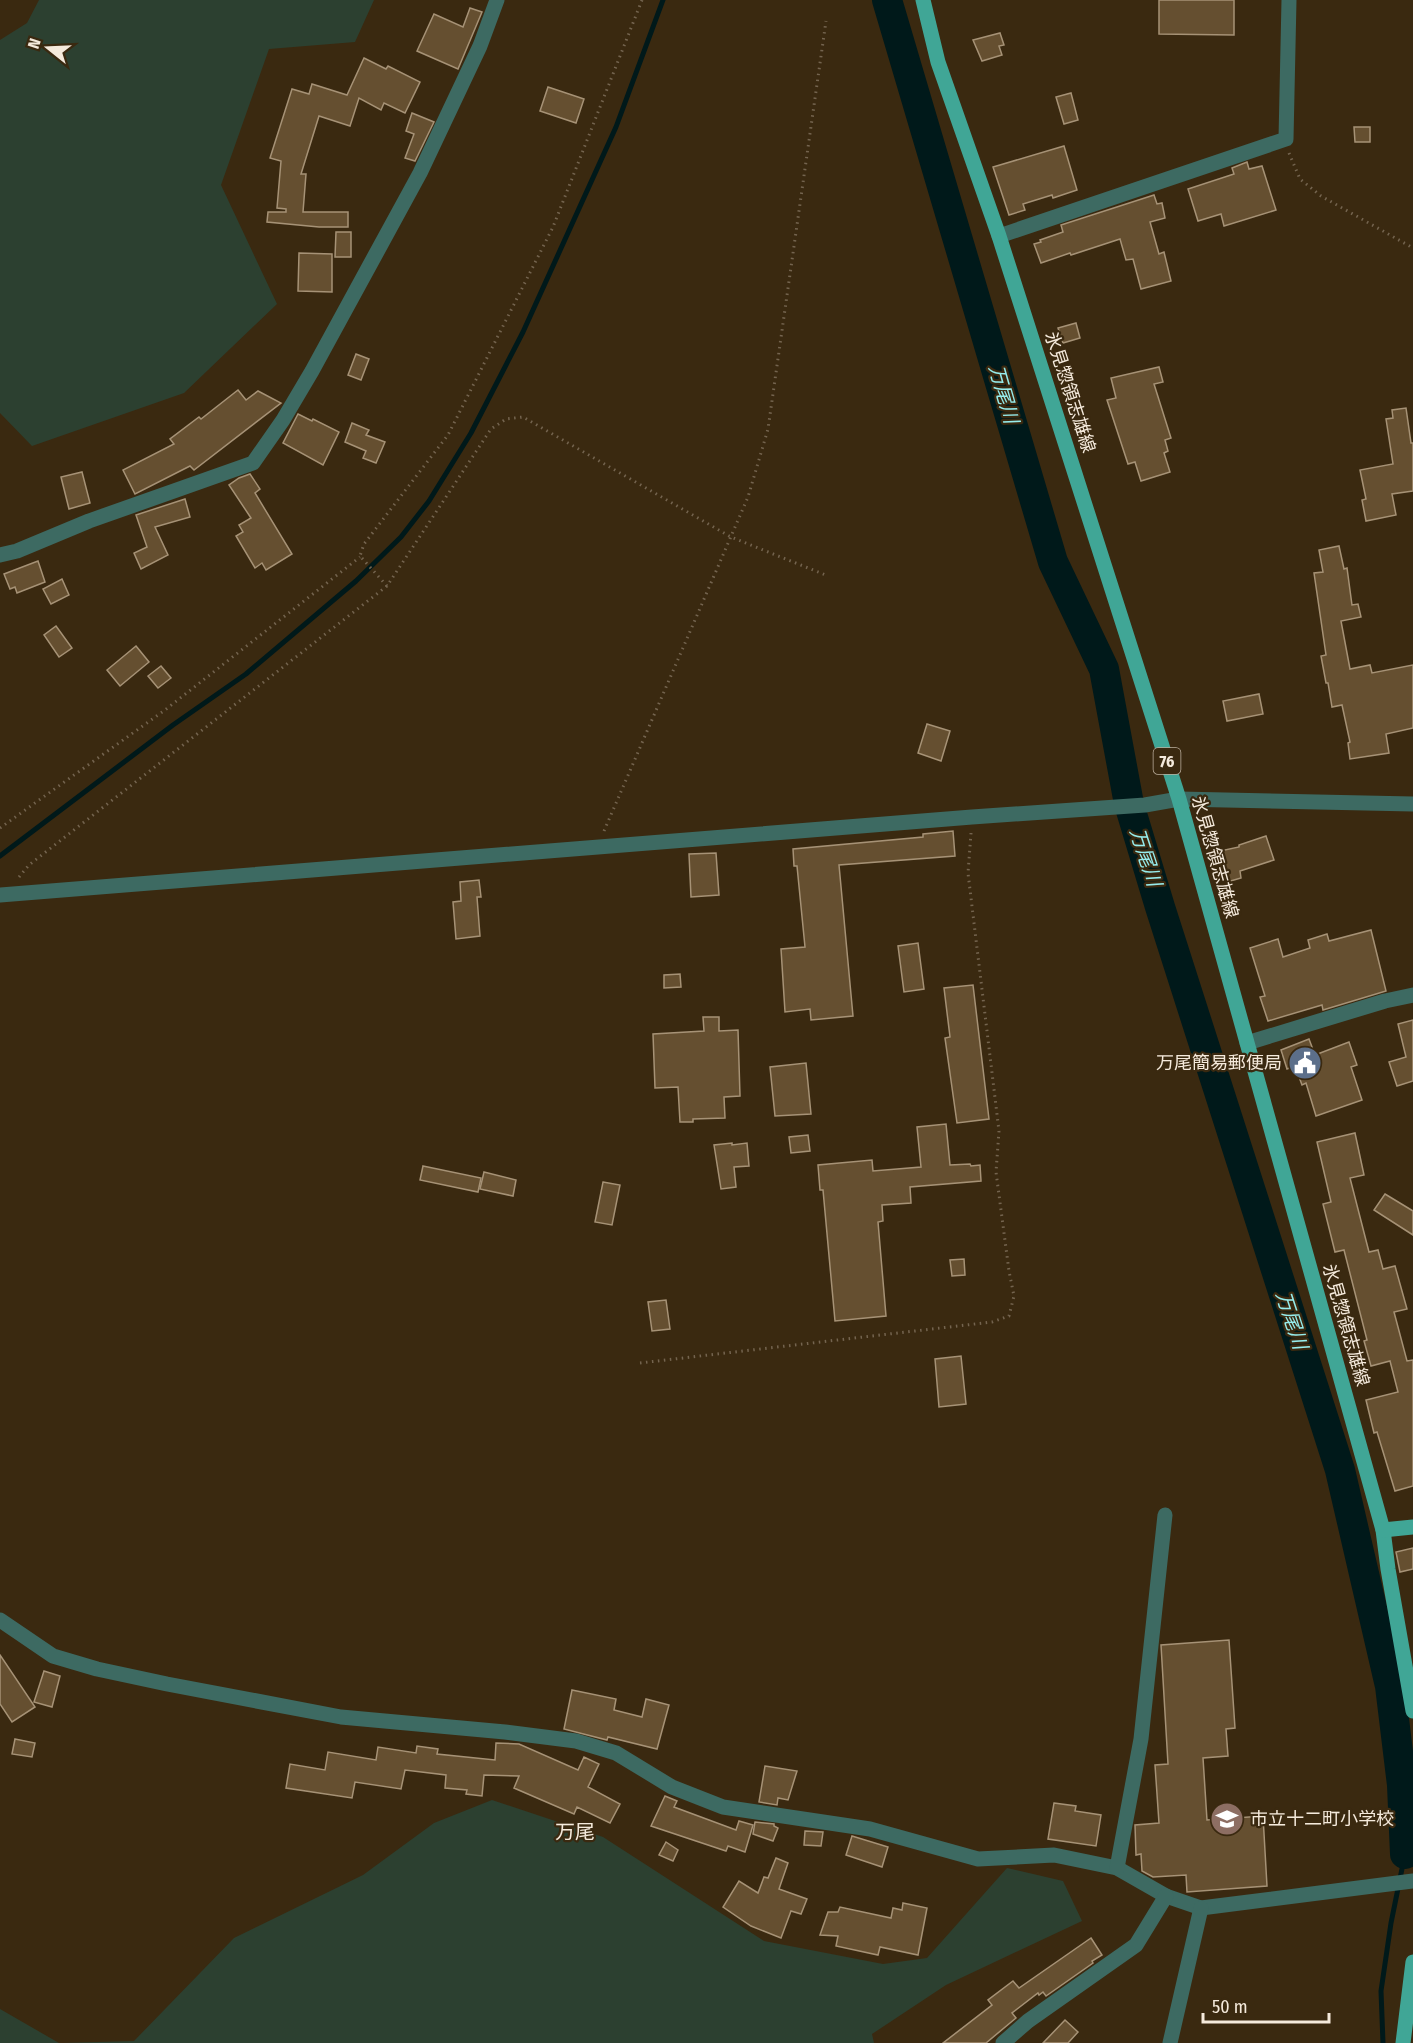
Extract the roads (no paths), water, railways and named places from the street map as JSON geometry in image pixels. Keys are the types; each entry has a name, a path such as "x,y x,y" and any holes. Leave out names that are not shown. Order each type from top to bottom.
{"main road":[{"name":"氷見惣領志雄線","path":"923,0 938,62 999,236 1179,799 1383,1530 1413,1711"},
{"path":"1383,1530 1413,1527"},
{"path":"1403,2043 1413,1962"}],"street":[{"path":"0,555 17,551 89,521 253,463 283,420 312,371 420,173 475,56 497,0"},
{"path":"999,236 1286,139 1289,0"},
{"path":"2,895 1145,805 1179,799 1413,804"},
{"path":"1247,1043 1385,1001 1413,995"},
{"path":"1117,1868 1141,1739 1165,1515"},
{"path":"0,1620 53,1656 97,1669 341,1717 505,1732 576,1742 616,1753 672,1787 723,1808 870,1829 978,1859 1054,1855 1117,1868 1166,1896 1201,1908 1412,1882"},
{"path":"1003,2043 1028,2021 1136,1945 1166,1896"},
{"path":"1170,2043 1201,1908"}],"waterway":[{"path":"0,856 173,725 246,674 356,581 401,537 429,501 471,433 523,332 616,127 663,0"},
{"name":"万尾川","path":"887,0 1053,562 1104,669 1129,804 1340,1470 1390,1686 1402,1785 1405,1854"},
{"path":"1383,2043 1381,1991 1391,1923 1405,1854"}],"place":[{"name":"万尾簡易郵便局","path":"1305,1063"},
{"name":"市立十二町小学校","path":"1227,1819"}],"district":[{"name":"万尾","path":"575,1832"}]}
